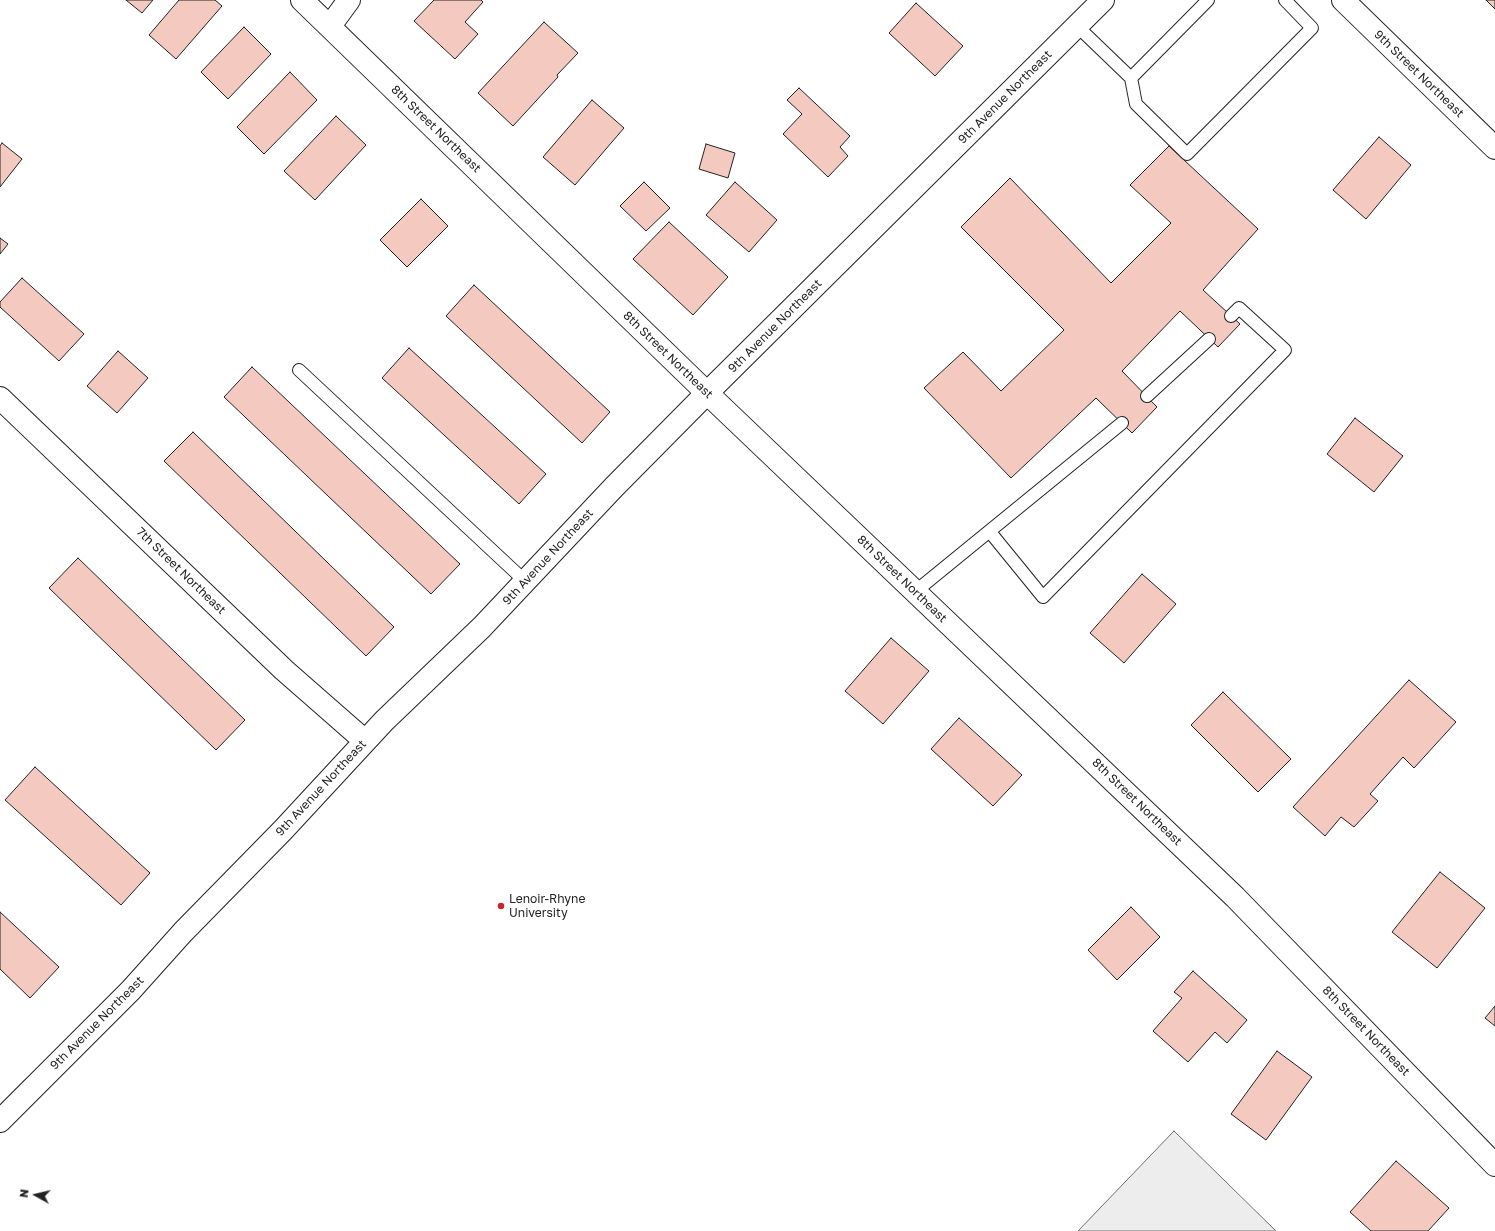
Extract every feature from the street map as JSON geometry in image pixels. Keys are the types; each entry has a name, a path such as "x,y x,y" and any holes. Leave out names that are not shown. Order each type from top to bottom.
{"street":[{"name":"8th Street Northeast","path":"302,0 707,393 1235,897 1495,1165"},
{"path":"330,26 349,0"},
{"name":"9th Avenue Northeast","path":"0,1121 130,990 183,932 269,844 365,741 526,582 614,487 1103,0"},
{"name":"9th Street Northeast","path":"1343,0 1495,148"},
{"name":"7th Street Northeast","path":"0,398 284,670 365,741"}],"lane":[{"path":"1131,78 1208,0"},
{"path":"1076,26 1131,78 1136,104 1187,154 1312,28 1285,0"},
{"path":"990,532 1043,597 1285,350 1239,308 1231,316"},
{"path":"1146,396 1209,339"},
{"path":"299,370 526,582"},
{"path":"916,591 1122,423"}],"shaded area":[{"path":"1174,1131 1276,1231 1078,1231"}],"building":[{"path":"126,0 153,0 142,13"},
{"path":"179,0 215,0 222,6 176,59 149,35"},
{"path":"434,0 481,0 483,2 465,22 478,34 455,59 414,21"},
{"path":"1486,0 1495,0 1495,9"},
{"path":"916,3 963,46 935,76 889,33"},
{"path":"544,22 578,53 513,126 478,93"},
{"path":"244,27 271,54 228,99 201,72"},
{"path":"290,72 317,100 264,154 237,127"},
{"path":"799,88 850,136 840,147 848,156 828,177 783,134 802,114 787,100"},
{"path":"592,100 624,128 575,185 543,157"},
{"path":"336,116 366,145 315,200 284,171"},
{"path":"1379,137 1411,165 1366,219 1333,190"},
{"path":"2,143 22,159 0,187 0,146"},
{"path":"706,144 735,153 728,178 699,169"},
{"path":"1169,146 1258,229 1203,290 1240,324 1218,347 1180,311 1122,371 1157,407 1132,433 1096,398 1011,478 924,388 963,352 1001,391 1064,330 961,227 1010,178 1111,283 1171,223 1130,185"},
{"path":"644,182 670,208 646,231 620,206"},
{"path":"735,182 777,220 749,252 706,215"},
{"path":"421,199 448,226 407,267 380,240"},
{"path":"669,222 728,277 693,315 633,259"},
{"path":"0,238 8,244 0,254"},
{"path":"22,278 84,334 59,361 0,307 0,302"},
{"path":"474,285 610,412 582,443 446,316"},
{"path":"409,348 546,474 519,504 382,378"},
{"path":"118,351 148,378 117,413 87,386"},
{"path":"252,367 460,564 431,594 224,397"},
{"path":"1355,418 1403,456 1374,492 1327,454"},
{"path":"193,432 394,627 366,656 164,461"},
{"path":"78,558 245,720 216,750 49,588"},
{"path":"1142,574 1176,604 1124,663 1090,633"},
{"path":"891,638 929,671 883,724 845,691"},
{"path":"1409,680 1456,722 1414,768 1403,757 1370,794 1378,801 1354,827 1341,817 1325,836 1293,807"},
{"path":"1223,692 1291,759 1258,792 1191,725"},
{"path":"959,718 1022,775 993,806 931,749"},
{"path":"35,767 150,873 121,905 5,800"},
{"path":"1440,872 1485,908 1437,968 1392,932"},
{"path":"1131,907 1160,937 1117,980 1088,950"},
{"path":"0,912 59,967 30,998 0,969"},
{"path":"1193,971 1247,1020 1227,1043 1215,1032 1188,1062 1153,1031 1182,998 1174,992"},
{"path":"1495,1006 1495,1026 1485,1018"},
{"path":"1277,1051 1312,1077 1266,1140 1231,1114"},
{"path":"1396,1161 1449,1208 1428,1231 1371,1231 1350,1212"}],"place":[{"name":"Lenoir-Rhyne University","path":"501,906"}]}
